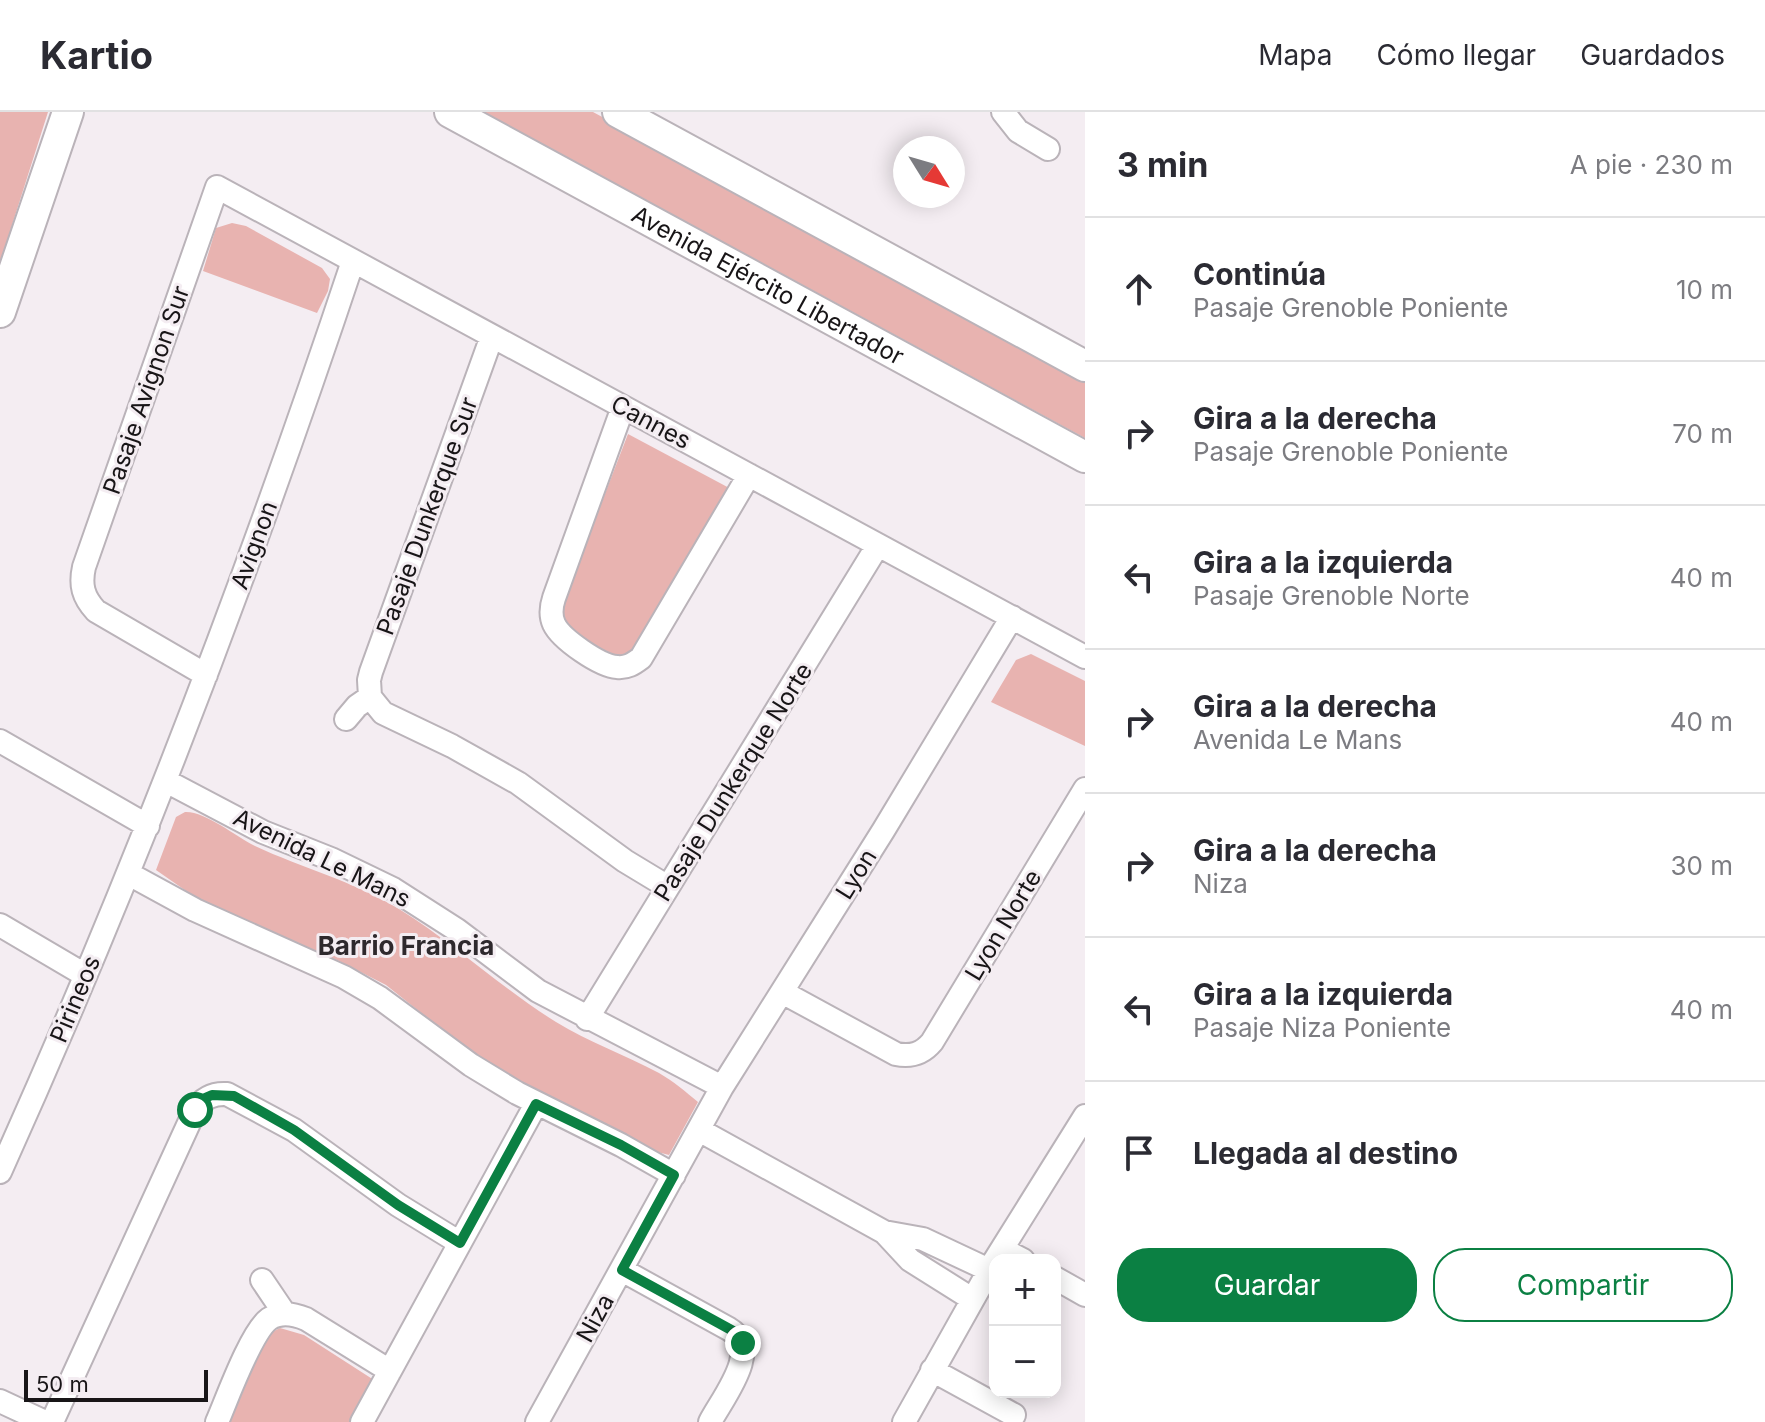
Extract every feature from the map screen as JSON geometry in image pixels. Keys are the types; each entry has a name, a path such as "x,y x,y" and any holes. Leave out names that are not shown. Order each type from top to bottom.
{"main road":[{"path":"0,312 68,112"},
{"name":"Avenida Ejército Libertador","path":"450,112 1085,457"},
{"path":"618,112 1084,362"}],"street":[{"path":"1003,112 1018,131 1048,149"},
{"name":"Cannes","path":"217,187 1085,657"},
{"name":"Pasaje Avignon Sur","path":"206,675 96,611 84,595 82,586 84,567 217,187"},
{"name":"Avignon","path":"148,826 206,675 353,261"},
{"name":"Pasaje Dunkerque Sur","path":"370,697 371,672 492,336"},
{"path":"623,407 554,598 553,620 566,639 585,652 611,666 628,666 641,658 749,475"},
{"name":"Pasaje Dunkerque Norte","path":"587,1019 878,545"},
{"name":"Lyon","path":"699,1130 722,1087 1012,617"},
{"path":"346,719 370,697 383,713 507,777 625,861 668,887"},
{"path":"0,741 148,826"},
{"name":"Avenida Le Mans","path":"166,781 263,832 331,859 393,889 457,930 538,991 722,1087"},
{"name":"Lyon Norte","path":"782,992 896,1054 914,1055 932,1042 1085,789"},
{"name":"Pirineos","path":"0,1172 148,826"},
{"path":"129,874 195,910 344,977 415,1022 471,1065 536,1104 621,1145 674,1175"},
{"path":"0,925 85,975"},
{"path":"52,1422 195,1110 205,1098 212,1095 234,1096 294,1130 398,1205 460,1243"},
{"path":"362,1422 536,1104"},
{"path":"999,1254 1085,1116"},
{"path":"699,1130 884,1232 910,1260 972,1299"},
{"name":"Niza","path":"537,1422 699,1130"},
{"path":"884,1232 923,1239 989,1258"},
{"path":"622,1270 735,1332 743,1343 741,1363 710,1422"},
{"path":"904,1422 989,1270"},
{"path":"262,1280 285,1314"},
{"path":"1061,1281 1085,1295"},
{"path":"217,1422 261,1327 275,1316 285,1314 306,1319 390,1371"},
{"path":"932,1370 1014,1415"},
{"path":"0,1401 45,1422"}],"shaded area":[{"path":"0,112 48,112 0,263"},
{"path":"483,112 593,112 1085,379 1085,438"},
{"path":"232,223 246,226 322,268 330,279 328,291 317,313 203,271 216,228"},
{"path":"628,434 733,490 646,640 626,658 599,650 577,636 563,623 561,608"},
{"path":"1031,654 1085,681 1085,746 991,702 1016,660"},
{"path":"185,812 202,815 255,846 382,899 419,922 556,1022 669,1080 698,1102 669,1155 646,1149 497,1073 386,985 337,960 212,909 156,870 176,817"},
{"path":"280,1328 304,1335 377,1382 353,1422 230,1422 264,1342 270,1333"}],"district":[{"name":"Barrio Francia","path":"406,945"}],"route":[{"path":"195,1110 199,1103 212,1095 234,1096 319,1146 376,1190 460,1243 536,1104 621,1145 674,1175 622,1270 735,1332 743,1343"}]}
